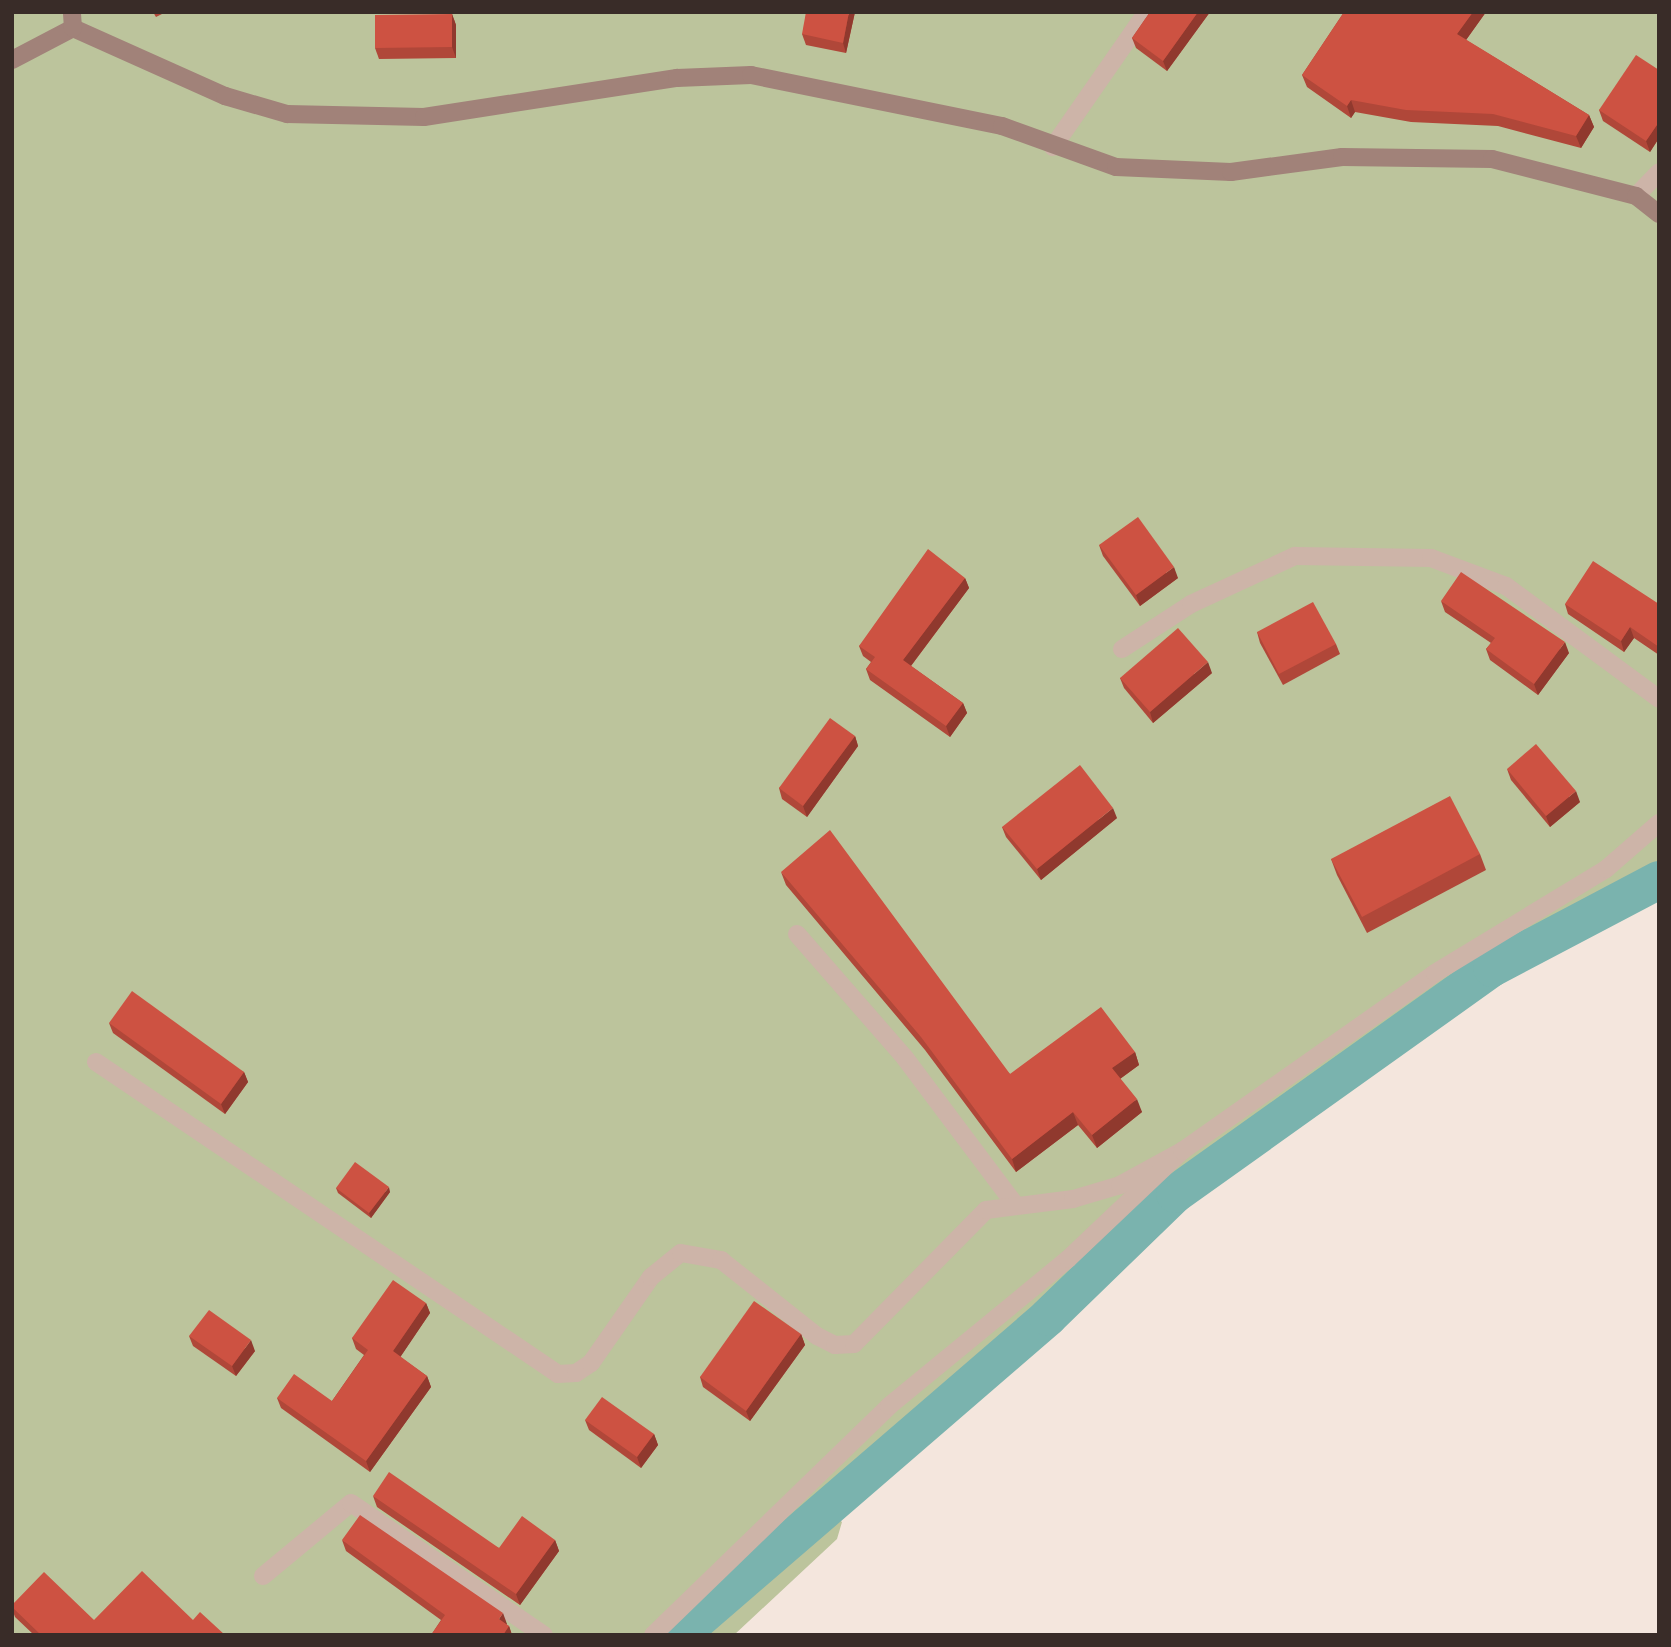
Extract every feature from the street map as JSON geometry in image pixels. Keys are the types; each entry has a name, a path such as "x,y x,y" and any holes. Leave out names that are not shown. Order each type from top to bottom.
{"street":[{"path":"12,61 73,20 225,96 287,114 424,117 625,85 751,75 876,96 1002,127 1116,167 1164,173 1231,172 1342,157 1492,159 1636,196 1659,214"}],"lane":[{"path":"1053,146 1147,12"},
{"path":"1636,196 1659,172"},
{"path":"1122,649 1191,604 1295,556 1431,558 1506,586 1659,699"},
{"path":"653,1635 889,1406 1068,1259 1182,1152 1435,973 1606,869 1659,823"},
{"path":"797,934 905,1058 1014,1203"},
{"path":"96,1062 558,1374 576,1373 591,1363 650,1277 681,1253 721,1261 817,1336 835,1345 854,1344 878,1326 977,1218 1014,1203 1097,1192 1182,1152"},
{"path":"264,1576 352,1503 544,1635"}],"green space":[{"path":"12,12 1659,12 1659,880 1492,968 1175,1194 1048,1317 824,1507 842,1522 837,1539 734,1635 12,1635"}],"building":[{"path":"806,12 849,12 843,43 802,34"},
{"path":"1150,12 1198,12 1163,61 1132,38"},
{"path":"1344,12 1473,12 1457,34 1589,115 1576,136 1493,114 1406,110 1351,100 1347,106 1302,75"},
{"path":"452,14 452,47 375,48 375,15"},
{"path":"1636,55 1659,70 1659,122 1646,141 1599,110"},
{"path":"1138,517 1174,567 1136,595 1099,545"},
{"path":"928,549 965,578 903,660 963,703 946,726 866,669 875,657 859,646"},
{"path":"1593,561 1659,604 1659,647 1630,627 1621,641 1565,604"},
{"path":"1461,572 1565,642 1534,684 1486,649 1495,638 1441,601"},
{"path":"1313,602 1336,644 1279,674 1257,632"},
{"path":"1178,628 1208,662 1150,712 1120,678"},
{"path":"830,718 855,736 803,806 779,788"},
{"path":"1536,744 1576,791 1546,816 1507,769"},
{"path":"1080,765 1113,808 1037,869 1002,827"},
{"path":"1450,796 1480,854 1362,917 1331,859"},
{"path":"830,830 1010,1074 1101,1007 1135,1052 1112,1068 1137,1099 1092,1135 1073,1112 1012,1159 921,1037 781,872"},
{"path":"132,991 244,1072 221,1104 109,1023"},
{"path":"355,1162 389,1187 369,1213 336,1188"},
{"path":"393,1280 426,1303 393,1351 427,1376 366,1461 277,1398 294,1374 332,1401 368,1350 352,1338"},
{"path":"754,1301 801,1334 746,1411 700,1377"},
{"path":"209,1310 251,1340 232,1366 189,1336"},
{"path":"602,1397 654,1434 637,1457 585,1420"},
{"path":"389,1472 499,1548 522,1516 555,1540 516,1594 373,1496"},
{"path":"360,1515 503,1613 499,1619 509,1626 503,1635 431,1635 445,1615 342,1540"},
{"path":"142,1571 193,1620 200,1612 225,1635 41,1635 12,1607 44,1572 94,1620"}],"waterway":[{"path":"680,1635 1048,1317 1175,1194 1492,968 1659,880"}]}
